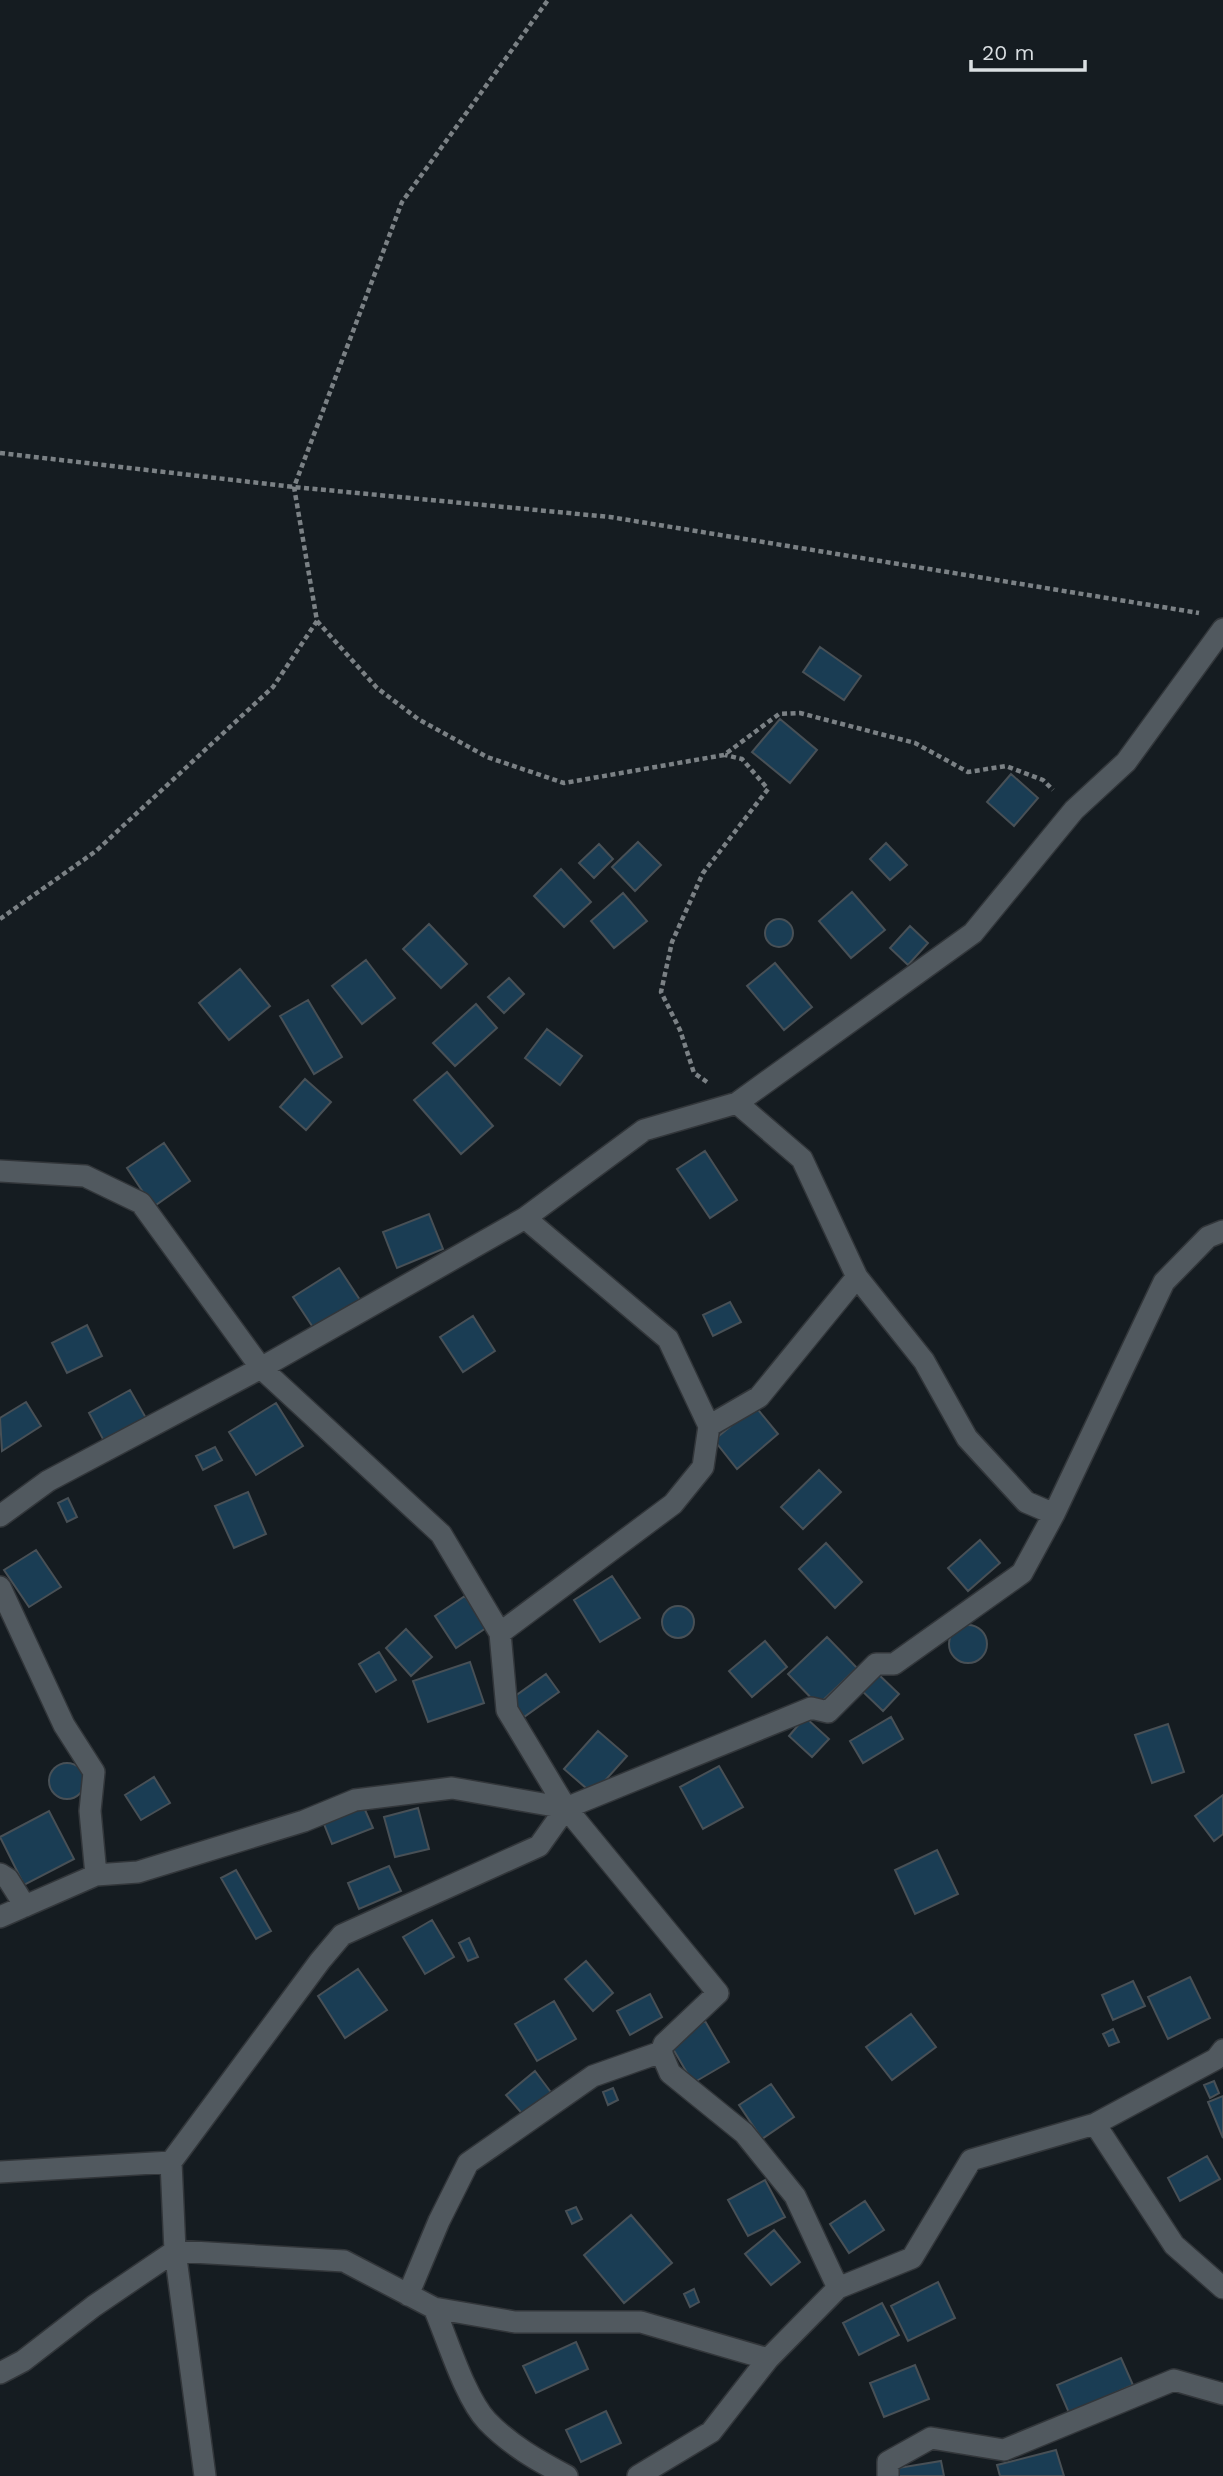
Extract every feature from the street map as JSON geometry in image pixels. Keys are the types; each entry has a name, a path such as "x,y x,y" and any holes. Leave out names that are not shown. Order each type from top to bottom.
{"street":[{"path":"0,1516 48,1481 261,1368 525,1218 644,1130 737,1102 973,933 1074,810 1126,762 1223,629"},
{"path":"737,1102 802,1159 857,1277 924,1361 967,1438 1026,1502 1054,1514"},
{"path":"0,1171 85,1176 141,1203 261,1368 441,1534 500,1633 507,1710 566,1808 718,1993 664,2044 662,2052 670,2073 744,2133 795,2196 838,2288"},
{"path":"500,1633 673,1504 703,1466 709,1426 668,1339 525,1218"},
{"path":"0,1917 96,1875 138,1872 304,1821 355,1800 452,1788 566,1808 811,1708 828,1712 876,1664 894,1664 1022,1573 1054,1514 1164,1282 1208,1237 1223,1231"},
{"path":"709,1426 760,1397 857,1277"},
{"path":"0,1587 64,1725 94,1772 90,1811 96,1875"},
{"path":"205,2476 175,2251 171,2162 342,1935 539,1846 566,1808"},
{"path":"0,1874 8,1879 25,1906"},
{"path":"638,2476 711,2432 768,2359 838,2288 912,2258 971,2160 1094,2124 1216,2059 1223,2050"},
{"path":"408,2295 439,2221 468,2164 593,2076 662,2052"},
{"path":"1094,2124 1174,2245 1223,2288"},
{"path":"0,2172 171,2162"},
{"path":"0,2373 23,2361 94,2306 175,2251 344,2261 434,2308 515,2322 641,2322 768,2359"},
{"path":"434,2308 465,2383 485,2420 532,2458 567,2476"},
{"path":"888,2476 888,2462 931,2438 1004,2450 1174,2380 1223,2393"}],"path":[{"path":"548,0 402,202 294,487 317,621 377,688 418,719 488,757 564,783 724,755 742,759 768,789 703,873 672,942 661,992 680,1030 694,1073 737,1102"},
{"path":"0,453 294,487 610,517 1195,611 1204,616"},
{"path":"0,919 96,851 273,687 317,621"},
{"path":"724,755 779,714 800,713 915,743 968,772 1006,766 1043,780 1074,810"}],"building":[{"path":"820,647 861,676 844,700 803,672"},
{"path":"780,719 817,750 790,783 752,752"},
{"path":"1011,774 1038,798 1014,826 987,802"},
{"path":"638,842 661,865 635,891 612,867"},
{"path":"886,843 907,865 890,880 870,859"},
{"path":"599,844 613,859 594,878 579,863"},
{"path":"561,869 591,902 564,927 534,896"},
{"path":"852,892 885,930 851,958 819,921"},
{"path":"623,893 647,921 614,948 591,921"},
{"path":"779,919 789,923 793,933 789,943 779,947 769,943 765,933 769,923"},
{"path":"429,924 467,964 441,988 403,949"},
{"path":"910,926 928,943 908,965 890,948"},
{"path":"366,960 395,998 362,1024 332,986"},
{"path":"775,963 812,1007 784,1030 747,986"},
{"path":"240,969 270,1006 229,1040 199,1003"},
{"path":"509,978 524,994 504,1013 488,997"},
{"path":"308,1000 342,1057 314,1074 280,1016"},
{"path":"476,1004 497,1028 455,1066 433,1043"},
{"path":"547,1029 582,1056 560,1085 525,1058"},
{"path":"447,1072 493,1126 461,1154 414,1100"},
{"path":"305,1079 331,1102 306,1130 280,1107"},
{"path":"164,1143 190,1181 153,1207 127,1168"},
{"path":"705,1151 737,1200 710,1218 677,1169"},
{"path":"429,1214 443,1249 397,1268 383,1232"},
{"path":"339,1268 362,1303 316,1332 293,1297"},
{"path":"730,1302 741,1322 713,1336 703,1315"},
{"path":"473,1316 495,1351 463,1372 440,1337"},
{"path":"87,1325 102,1356 67,1373 52,1343"},
{"path":"130,1390 146,1418 104,1441 89,1413"},
{"path":"26,1402 41,1426 2,1451 0,1418"},
{"path":"276,1403 303,1446 256,1475 229,1432"},
{"path":"755,1406 778,1434 737,1469 714,1440"},
{"path":"215,1447 222,1460 203,1470 196,1456"},
{"path":"819,1470 841,1492 803,1529 781,1507"},
{"path":"248,1492 266,1534 234,1548 215,1506"},
{"path":"68,1498 77,1517 67,1522 58,1503"},
{"path":"980,1540 1000,1563 968,1591 948,1568"},
{"path":"826,1543 862,1582 835,1608 799,1569"},
{"path":"36,1550 61,1587 29,1607 4,1570"},
{"path":"612,1576 640,1618 600,1642 574,1600"},
{"path":"465,1596 486,1628 456,1648 435,1616"},
{"path":"678,1606 689,1611 694,1622 689,1633 678,1638 667,1633 662,1622 667,1611"},
{"path":"968,1625 981,1631 987,1644 981,1657 968,1663 955,1657 949,1644 955,1631"},
{"path":"406,1629 432,1657 411,1676 386,1648"},
{"path":"827,1637 857,1668 818,1705 788,1674"},
{"path":"765,1641 787,1667 752,1697 729,1671"},
{"path":"379,1652 396,1680 376,1692 359,1664"},
{"path":"470,1662 484,1703 428,1722 413,1681"},
{"path":"875,1671 899,1694 883,1711 859,1688"},
{"path":"546,1674 559,1692 524,1717 511,1699"},
{"path":"805,1717 829,1739 812,1757 789,1736"},
{"path":"891,1717 903,1739 863,1763 850,1741"},
{"path":"1168,1724 1184,1772 1152,1783 1135,1735"},
{"path":"598,1731 627,1756 593,1794 564,1769"},
{"path":"67,1763 80,1768 85,1781 80,1794 67,1799 54,1794 49,1781 54,1768"},
{"path":"719,1766 743,1807 703,1829 680,1787"},
{"path":"154,1777 170,1803 141,1820 125,1795"},
{"path":"1223,1795 1223,1834 1214,1841 1195,1816"},
{"path":"362,1803 373,1828 332,1844 322,1819"},
{"path":"418,1808 429,1849 395,1857 384,1817"},
{"path":"49,1811 74,1859 24,1885 0,1837"},
{"path":"937,1850 958,1894 915,1914 895,1870"},
{"path":"389,1866 401,1891 359,1909 348,1883"},
{"path":"236,1870 271,1931 256,1939 221,1878"},
{"path":"432,1920 454,1957 425,1974 403,1937"},
{"path":"469,1938 478,1957 468,1961 459,1943"},
{"path":"586,1961 613,1993 593,2011 565,1979"},
{"path":"358,1969 387,2010 345,2038 318,1996"},
{"path":"1190,1977 1210,2018 1168,2039 1148,1997"},
{"path":"1133,1981 1145,2006 1113,2020 1102,1995"},
{"path":"650,1994 662,2017 630,2035 617,2011"},
{"path":"554,2001 576,2039 537,2061 515,2024"},
{"path":"911,2014 936,2047 892,2080 866,2047"},
{"path":"705,2021 729,2062 693,2083 669,2042"},
{"path":"1113,2029 1119,2042 1109,2046 1103,2034"},
{"path":"535,2071 553,2095 525,2117 506,2095"},
{"path":"1214,2081 1219,2093 1210,2098 1204,2085"},
{"path":"771,2084 794,2117 762,2139 739,2105"},
{"path":"613,2088 618,2100 608,2105 603,2092"},
{"path":"1223,2096 1223,2138 1208,2102"},
{"path":"1207,2156 1220,2179 1180,2201 1168,2178"},
{"path":"765,2180 785,2217 748,2236 728,2200"},
{"path":"865,2201 884,2230 849,2253 830,2224"},
{"path":"576,2207 582,2219 572,2224 566,2211"},
{"path":"631,2215 672,2263 624,2303 584,2255"},
{"path":"774,2230 800,2262 771,2285 745,2254"},
{"path":"938,2282 955,2318 908,2341 891,2306"},
{"path":"694,2289 699,2302 690,2307 684,2294"},
{"path":"882,2303 899,2335 859,2355 843,2323"},
{"path":"576,2342 588,2369 536,2393 523,2366"},
{"path":"1121,2358 1133,2385 1069,2413 1057,2385"},
{"path":"915,2365 929,2399 884,2417 870,2383"},
{"path":"606,2411 621,2443 581,2462 566,2430"},
{"path":"1056,2450 1064,2476 1000,2476 997,2465"},
{"path":"941,2461 944,2476 899,2476 898,2468"}]}
